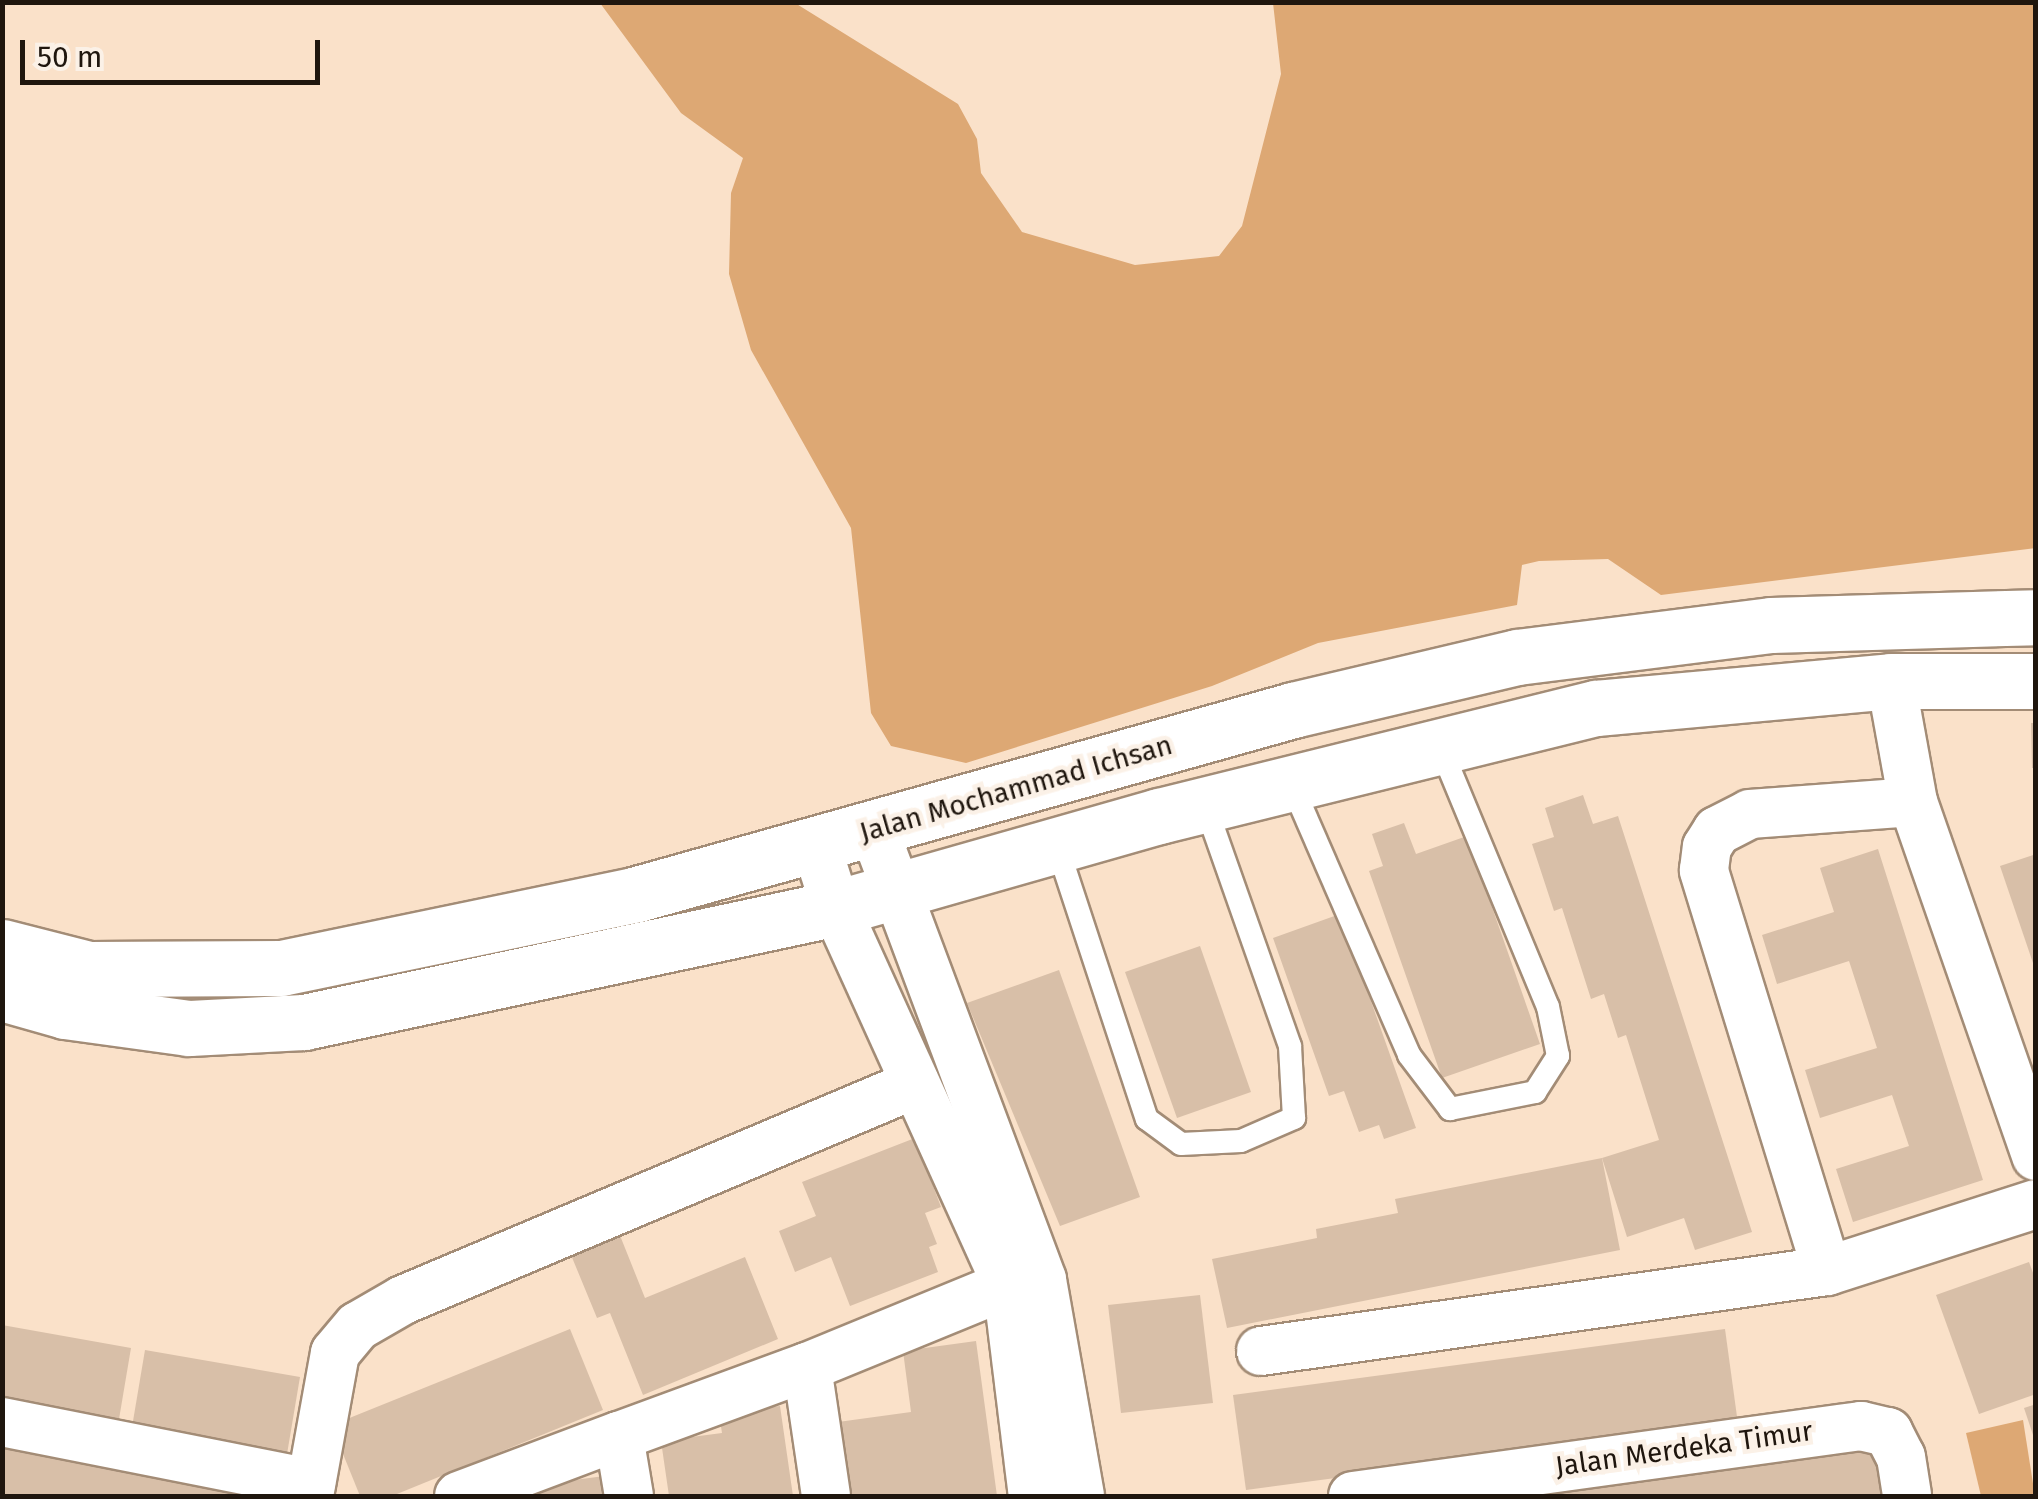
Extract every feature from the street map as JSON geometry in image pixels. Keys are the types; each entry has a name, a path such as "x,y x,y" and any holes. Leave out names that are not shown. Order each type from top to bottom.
{"main road":[{"name":"Jalan Mochammad Ichsan","path":"2,947 89,969 281,968 618,899 1293,710 1517,657 1771,625 2036,618"},
{"path":"2,994 65,1011 188,1028 304,1022 899,893 1205,804 1596,708 1891,681 2036,681"}],"street":[{"path":"1891,681 1913,802 2036,1156"},
{"path":"1827,1271 1704,870 1706,848 1717,830 1750,814 1913,802"},
{"path":"874,830 1042,1280 1080,1496"},
{"path":"816,846 836,908 862,952 915,1084 1007,1284 1033,1496"},
{"path":"2,1422 310,1490 336,1353 358,1326 403,1300 915,1084"},
{"path":"1261,1351 1827,1271 2036,1204"},
{"path":"459,1496 806,1367 1007,1284"},
{"path":"806,1367 826,1496"},
{"name":"Jalan Merdeka Timur","path":"1353,1496 1861,1426 1888,1432 1907,1496"},
{"path":"619,1436 630,1496"}],"lane":[{"path":"1291,783 1410,1055 1450,1109 1535,1092 1558,1056 1548,1007 1440,746"},
{"path":"1057,846 1147,1119 1182,1144 1241,1141 1294,1118 1290,1046 1205,804"}],"shaded area":[{"path":"600,3 795,3 958,104 977,139 981,173 1022,232 1135,265 1219,256 1242,226 1281,74 1273,3 2035,3 2035,548 1661,595 1608,559 1539,561 1522,565 1517,605 1318,643 1212,686 966,763 891,746 871,713 851,528 751,350 729,274 731,193 743,158 681,113"},
{"path":"2023,1420 2035,1496 1981,1496 1966,1433"}],"building":[{"path":"2031,723 2036,723 2036,768 2032,768"},
{"path":"1583,795 1593,824 1618,816 1752,1232 1695,1250 1684,1218 1627,1237 1602,1158 1659,1140 1626,1035 1618,1038 1604,994 1591,999 1562,908 1554,911 1532,844 1554,837 1545,808"},
{"path":"1404,823 1416,854 1467,836 1540,1044 1442,1078 1369,871 1383,866 1372,834"},
{"path":"1878,849 1983,1180 1853,1222 1836,1169 1909,1146 1892,1095 1820,1118 1805,1070 1877,1048 1849,961 1777,984 1762,935 1834,912 1820,868"},
{"path":"2036,854 2036,969 2035,969 2000,866"},
{"path":"1340,914 1416,1128 1384,1139 1379,1125 1359,1132 1344,1091 1329,1096 1273,938"},
{"path":"1200,946 1251,1092 1177,1118 1125,972"},
{"path":"1059,970 1140,1197 1060,1226 967,1003"},
{"path":"915,1138 941,1207 925,1213 937,1244 929,1247 938,1272 850,1306 831,1257 795,1272 779,1231 816,1216 802,1182"},
{"path":"1602,1158 1620,1250 1227,1328 1212,1259 1317,1238 1316,1229 1398,1213 1395,1199"},
{"path":"613,1218 645,1298 745,1257 778,1339 643,1395 610,1313 597,1318 564,1238"},
{"path":"2029,1262 2036,1281 2036,1394 1979,1414 1936,1295"},
{"path":"1200,1295 1213,1403 1121,1413 1108,1305"},
{"path":"2,1325 131,1348 118,1425 2,1404"},
{"path":"570,1329 603,1410 392,1496 360,1496 339,1444 342,1421"},
{"path":"1725,1329 1738,1424 1246,1490 1233,1395"},
{"path":"976,1341 997,1496 848,1496 838,1422 911,1412 903,1351"},
{"path":"145,1350 300,1377 287,1454 132,1427"},
{"path":"2036,1404 2036,1441 2035,1441 2024,1408"},
{"path":"780,1406 793,1496 669,1496 661,1441 722,1433 719,1414"},
{"path":"1882,1443 1888,1496 1444,1496"},
{"path":"2,1447 88,1463 270,1496 2,1496"},
{"path":"612,1475 614,1496 537,1496 536,1485"}]}
